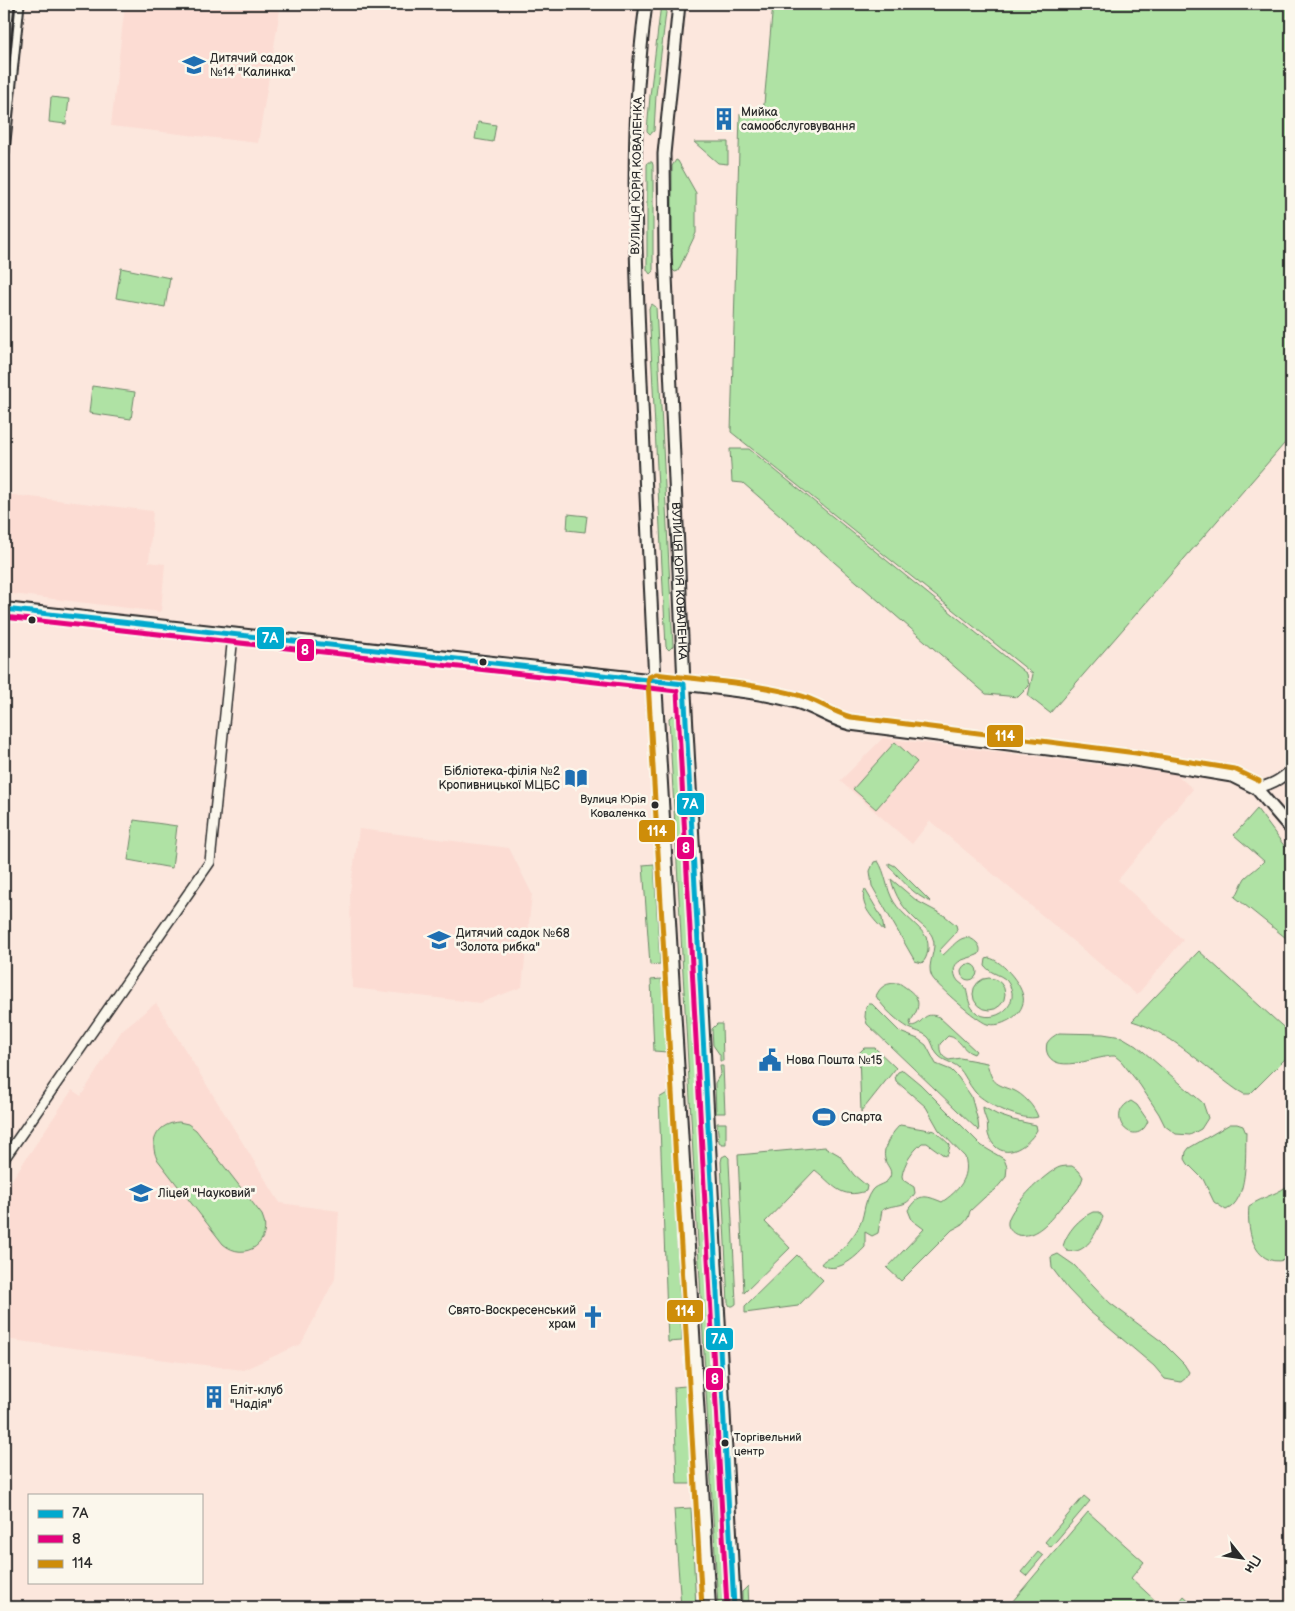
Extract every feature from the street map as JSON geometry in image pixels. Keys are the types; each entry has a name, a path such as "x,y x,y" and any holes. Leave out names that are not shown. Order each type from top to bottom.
{"main road":[{"path":"4,610 684,684"},
{"name":"ВУЛИЦЯ ЮРІЯ КОВАЛЕНКА","path":"655,681 708,1607"},
{"name":"ВУЛИЦЯ ЮРІЯ КОВАЛЕНКА","path":"684,684 734,1607"}],"street":[{"path":"4,61 10,4"},
{"path":"4,161 20,4"},
{"name":"ВУЛИЦЯ ЮРІЯ КОВАЛЕНКА","path":"646,4 635,152 635,250 655,681"},
{"name":"ВУЛИЦЯ ЮРІЯ КОВАЛЕНКА","path":"679,4 664,154 664,203 684,684"},
{"path":"4,1159 210,862 233,635"},
{"path":"684,684 797,702 838,721 850,724 1135,760 1232,776 1256,788 1291,829"},
{"path":"1256,788 1278,781 1291,770"}],"shaded area":[{"name":"Дитячий садок №14 \"Калинка\"","path":"125,4 281,4 258,143 111,126"},
{"path":"4,494 153,511 149,562 165,564 161,612 4,593"},
{"path":"883,738 1176,774 1193,789 1118,880 1183,940 1137,995 930,821 912,844 840,781"},
{"name":"Дитячий садок №68 \"Золота рибка\"","path":"359,829 509,848 532,894 522,987 480,1003 352,988 350,892"},
{"name":"Ліцей \"Науковий\"","path":"156,1003 280,1203 339,1211 335,1279 301,1344 243,1370 4,1339 4,1222 9,1184 72,1090 81,1096 122,1030"}],"green space":[{"path":"661,4 667,4 656,95 654,131 650,134 647,131"},
{"path":"773,4 1291,4 1291,436 1050,713 1028,696 1033,674 731,432 740,114 763,115"},
{"path":"51,97 69,99 66,124 49,122"},
{"path":"478,122 496,125 493,142 475,139"},
{"path":"694,142 728,142 728,164 718,163"},
{"path":"676,160 696,193 696,233 678,271 675,272 672,269 672,166"},
{"path":"648,162 652,162 653,165 653,271 650,274 647,270"},
{"path":"121,268 170,278 165,307 116,298"},
{"path":"652,304 656,307 673,646 669,650 666,647 649,308"},
{"path":"92,386 135,392 131,419 89,413"},
{"path":"730,449 749,449 1027,674 1029,686 1018,697 986,694 743,483 732,482"},
{"path":"568,514 587,516 585,532 567,530"},
{"path":"673,715 676,718 724,1607 718,1607 669,718"},
{"path":"895,742 917,762 876,809 853,789"},
{"path":"1257,809 1291,855 1291,942 1235,897 1245,878 1264,861 1234,835"},
{"path":"134,820 177,826 172,868 128,860"},
{"path":"878,861 894,902 926,937 928,951 922,963 915,961 872,886 870,871 874,862"},
{"path":"889,863 895,866 931,902 908,886 889,866"},
{"path":"654,864 660,964 650,965 643,865"},
{"path":"891,879 917,901 945,916 956,925 955,934 939,951 943,955 963,938 972,939 979,946 979,954 957,963 954,971 957,980 966,989 972,1008 978,1014 994,1016 1007,1008 1011,1001 1012,993 1007,981 985,966 986,959 989,958 1007,969 1021,990 1023,1003 1016,1015 1001,1024 987,1024 966,1010 936,982 930,972 934,946 932,936 903,906"},
{"path":"865,889 882,918 884,931 868,912 863,895"},
{"path":"1199,951 1291,1034 1291,1053 1250,1094 1244,1094 1237,1090 1187,1051 1160,1033 1132,1021"},
{"path":"969,964 977,972 969,980 961,972"},
{"path":"989,978 995,979 1000,983 1004,988 1004,1000 1000,1005 995,1009 989,1010 983,1009 978,1005 974,1000 973,994 974,988 978,983 983,979"},
{"path":"661,979 667,1052 654,1051 651,980"},
{"path":"899,983 911,992 917,1000 917,1009 910,1022 911,1026 929,1015 939,1017 976,1051 974,1054 966,1050 956,1039 948,1036 940,1044 943,1056 949,1060 960,1058 987,1063 995,1082 1021,1094 1031,1105 1038,1117 1023,1117 987,1102 975,1092 958,1067 938,1055 927,1036 909,1028 891,1014 876,996 885,985"},
{"path":"868,1004 872,1004 900,1032 918,1039 926,1045 936,1064 951,1070 958,1077 971,1096 979,1131 867,1024 865,1017"},
{"path":"717,1024 722,1024 723,1061 720,1061 720,1055 713,1045 712,1029"},
{"path":"1059,1033 1103,1034 1122,1037 1137,1046 1203,1103 1208,1118 1201,1129 1190,1135 1176,1134 1165,1126 1140,1085 1115,1056 1069,1064 1053,1061 1047,1054 1047,1044 1051,1038"},
{"path":"864,1048 875,1048 896,1068 861,1112 859,1053"},
{"path":"720,1066 723,1066 725,1113 716,1113 715,1083 721,1073"},
{"path":"903,1070 920,1084 982,1146 1004,1159 1007,1167 1006,1177 995,1190 970,1211 968,1218 963,1224 952,1230 901,1281 887,1268 924,1229 912,1220 908,1210 919,1198 927,1197 942,1202 948,1198 962,1183 966,1171 965,1157 939,1130 926,1107 896,1081 895,1076"},
{"path":"669,1092 682,1341 668,1342 659,1098"},
{"path":"1131,1101 1137,1105 1148,1121 1143,1130 1136,1133 1124,1128 1120,1122 1120,1114 1123,1107"},
{"path":"983,1107 998,1115 1036,1125 1037,1130 1033,1137 1021,1147 1007,1151 1000,1150 989,1137"},
{"path":"179,1122 188,1124 196,1130 262,1215 265,1225 264,1234 261,1241 255,1247 240,1251 231,1249 223,1244 157,1159 154,1145 157,1134 166,1126"},
{"path":"717,1123 726,1123 726,1144 719,1142"},
{"path":"1230,1124 1243,1126 1246,1133 1245,1164 1239,1197 1226,1210 1214,1202 1203,1179 1185,1159 1189,1148"},
{"path":"900,1125 935,1131 950,1145 948,1154 945,1156 927,1143 922,1143 909,1158 902,1176 903,1180 914,1187 915,1193 908,1202 882,1210 878,1233 872,1236 865,1232 865,1247 851,1260 833,1268 821,1264 837,1253 850,1240 860,1225 872,1190 886,1182 890,1177 891,1172 884,1154 886,1145"},
{"path":"825,1147 839,1155 854,1175 867,1186 866,1191 857,1193 843,1192 815,1170 765,1222 790,1248 744,1293 738,1155"},
{"path":"726,1155 729,1158 736,1301 736,1304 733,1306 730,1306 728,1303 721,1162 722,1157"},
{"path":"1064,1166 1072,1166 1083,1177 1075,1192 1040,1229 1024,1235 1012,1232 1008,1225 1009,1219 1028,1192 1054,1170"},
{"path":"1291,1183 1291,1258 1279,1261 1269,1260 1262,1255 1252,1238 1249,1227 1249,1206"},
{"path":"1093,1212 1099,1212 1103,1217 1090,1242 1080,1250 1067,1251 1063,1246 1071,1231 1078,1222"},
{"path":"1058,1254 1074,1265 1110,1303 1161,1341 1184,1364 1189,1372 1186,1378 1181,1382 1165,1379 1154,1366 1089,1311 1068,1289 1052,1268 1051,1257"},
{"path":"797,1255 823,1280 798,1306 745,1313 745,1306"},
{"path":"686,1386 691,1484 677,1484 674,1387"},
{"path":"1084,1496 1090,1501 1051,1547 1045,1542"},
{"path":"691,1508 696,1607 681,1607 674,1509"},
{"path":"1088,1512 1144,1562 1131,1578 1161,1606 1018,1607 1012,1602"},
{"path":"1038,1552 1043,1556 1026,1576 1021,1572"},
{"path":"748,1586 749,1607 742,1607 742,1592"},
{"path":"1184,1596 1193,1604 1185,1607 1176,1606"}],"transit line":[{"name":"7А","path":"4,609 684,684 734,1607"},
{"name":"8","path":"4,617 677,691 727,1607"},
{"name":"114","path":"702,1607 649,677 656,674 764,688 805,697 851,717 1136,753 1234,769 1259,781"}],"place":[{"name":"Дитячий садок №14 \"Калинка\"","path":"194,65"},
{"name":"Мийка самообслуговування","path":"724,119"},
{"name":"Бібліотека-філія №2 Кропивницької МЦБС","path":"576,778"},
{"name":"Вулиця Юрія Коваленка","path":"655,805"},
{"name":"Дитячий садок №68 \"Золота рибка\"","path":"439,940"},
{"name":"Нова Пошта №15","path":"770,1060"},
{"name":"Спарта","path":"824,1117"},
{"name":"Ліцей \"Науковий\"","path":"141,1193"},
{"name":"Свято-Воскресенський храм","path":"593,1317"},
{"name":"Еліт-клуб \"Надія\"","path":"214,1397"},
{"name":"Торгівельний центр","path":"725,1443"}]}
